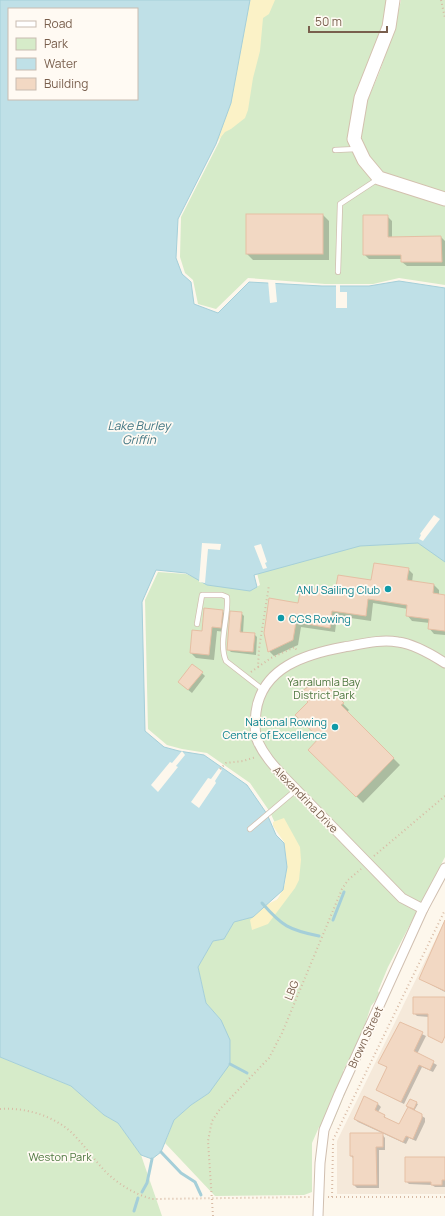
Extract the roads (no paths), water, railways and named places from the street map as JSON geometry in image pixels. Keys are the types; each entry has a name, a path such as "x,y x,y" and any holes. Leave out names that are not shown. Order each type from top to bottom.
{"main road":[{"path":"393,0 389,27 361,98 356,119 354,139 370,169 379,178 445,199"}],"street":[{"name":"Alexandrina Drive","path":"423,909 402,898 282,776 257,740 255,720 257,701 266,683 280,671 298,660 321,652 379,641 399,642 430,654 445,662"},
{"name":"Brown Street","path":"318,1216 320,1163 324,1130 423,909 445,868"}],"lane":[{"path":"335,150 359,149"},
{"path":"338,272 340,204 379,178"},
{"path":"198,624 202,595 222,594 227,597 227,617 223,654 226,661 262,689"},
{"path":"250,829 296,790"}],"water":[{"name":"Lake Burley Griffin","path":"0,0 250,0 231,103 216,144 178,219 176,258 182,274 191,282 194,304 218,313 249,282 322,286 369,286 399,281 445,288 445,562 418,543 360,546 254,575 257,587 250,591 207,585 186,573 156,570 142,602 145,731 164,747 204,755 247,785 267,814 276,835 284,843 287,867 283,890 253,917 234,922 224,939 213,941 198,967 206,1003 221,1020 230,1040 230,1064 209,1093 191,1105 174,1120 161,1152 152,1159 141,1155 118,1123 104,1115 71,1086 0,1057"}],"waterway":[{"path":"333,920 344,892"},
{"path":"262,903 275,917 287,926 300,932 319,936"},
{"path":"230,1064 247,1073"},
{"path":"161,1152 181,1173 195,1182 201,1195"},
{"path":"142,1192 147,1183 152,1159"},
{"path":"134,1211 138,1198"}],"place":[{"name":"ANU Sailing Club","path":"388,589"},
{"name":"CGS Rowing","path":"281,618"},
{"name":"National Rowing Centre of Excellence","path":"335,727"}],"park label":[{"name":"Yarralumla Bay District Park","path":"324,687"},
{"name":"Weston Park","path":"60,1156"}]}
